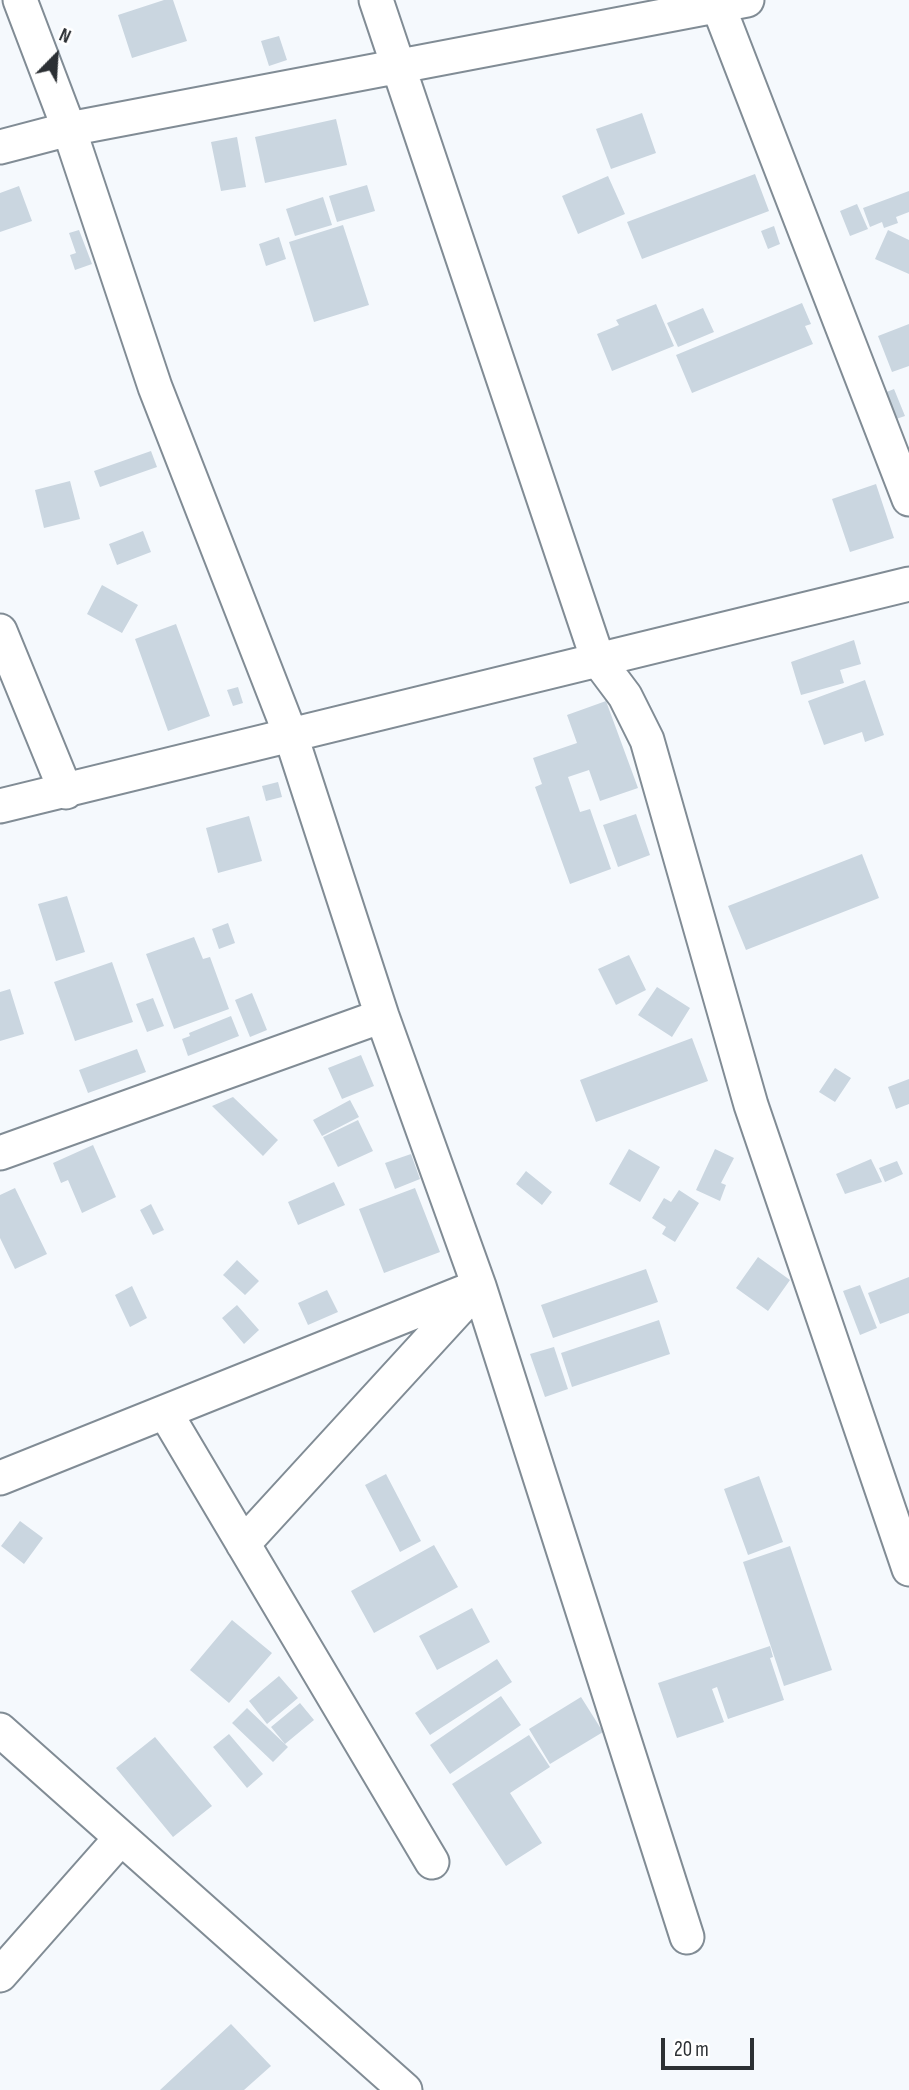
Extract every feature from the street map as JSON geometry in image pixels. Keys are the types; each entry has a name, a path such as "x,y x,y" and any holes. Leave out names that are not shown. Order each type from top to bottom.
{"street":[{"path":"20,0 69,128 155,387 291,736 382,1016 479,1286 687,1937"},
{"path":"376,0 598,660 625,696 647,740 751,1105 909,1569"},
{"path":"0,147 69,128 727,2 909,499"},
{"path":"0,806 909,584"},
{"path":"0,631 66,792"},
{"path":"0,1153 382,1016"},
{"path":"0,1478 479,1286"},
{"path":"243,1544 479,1286"},
{"path":"165,1412 432,1862"},
{"path":"0,1730 405,2090"},
{"path":"0,1975 120,1839"}],"building":[{"path":"164,0 173,0 187,41 132,58 118,15"},
{"path":"279,36 287,60 269,66 261,41"},
{"path":"642,113 656,153 611,169 596,129"},
{"path":"336,119 347,165 265,183 255,137"},
{"path":"237,137 246,187 221,191 211,142"},
{"path":"755,174 769,211 642,259 627,222"},
{"path":"608,176 625,214 578,234 562,196"},
{"path":"367,185 375,211 337,222 329,196"},
{"path":"19,186 32,221 0,232 0,193"},
{"path":"909,191 909,212 896,217 898,223 884,228 882,222 870,227 863,208"},
{"path":"323,197 332,225 295,236 286,209"},
{"path":"857,204 868,229 850,236 840,211"},
{"path":"343,225 369,305 314,322 289,242"},
{"path":"774,226 780,244 768,249 761,231"},
{"path":"79,230 92,264 75,270 70,255 76,253 69,233"},
{"path":"888,230 909,240 909,274 875,259"},
{"path":"279,237 286,259 266,266 259,244"},
{"path":"802,303 811,324 805,326 813,344 692,393 676,355"},
{"path":"656,304 674,346 612,371 597,334 619,325 616,320"},
{"path":"703,308 714,332 678,347 667,323"},
{"path":"909,324 909,366 892,372 878,336"},
{"path":"894,389 905,416 890,421 879,395"},
{"path":"151,451 157,467 100,487 94,471"},
{"path":"70,481 80,519 44,528 35,490"},
{"path":"876,484 894,538 850,552 832,499"},
{"path":"143,531 151,552 117,565 109,544"},
{"path":"102,585 138,605 122,633 87,614"},
{"path":"176,624 210,716 168,731 135,639"},
{"path":"854,640 861,664 840,670 844,683 801,695 791,662"},
{"path":"865,680 884,735 865,742 862,732 824,745 808,701"},
{"path":"238,687 243,703 233,706 227,690"},
{"path":"606,701 638,788 600,801 589,770 568,777 580,812 590,809 611,869 570,884 535,787 542,784 533,758 577,743 567,715"},
{"path":"278,782 282,797 266,801 262,786"},
{"path":"636,814 650,855 618,867 603,825"},
{"path":"249,816 262,861 218,873 206,828"},
{"path":"862,854 879,898 746,950 728,906"},
{"path":"67,896 85,952 56,961 38,904"},
{"path":"228,923 235,943 219,949 212,929"},
{"path":"194,937 203,959 210,957 229,1009 174,1029 146,954"},
{"path":"629,955 646,990 616,1005 598,969"},
{"path":"112,962 133,1022 75,1041 54,982"},
{"path":"657,987 690,1008 672,1037 638,1015"},
{"path":"10,989 24,1034 0,1041 0,992"},
{"path":"252,993 267,1030 250,1037 235,1000"},
{"path":"153,998 164,1026 147,1032 136,1004"},
{"path":"231,1016 239,1036 188,1056 182,1039 190,1036 189,1033"},
{"path":"692,1038 708,1081 596,1122 580,1080"},
{"path":"137,1049 146,1072 88,1093 79,1070"},
{"path":"361,1055 374,1086 342,1099 328,1068"},
{"path":"835,1068 851,1078 835,1102 819,1092"},
{"path":"909,1079 909,1104 896,1109 888,1087"},
{"path":"233,1097 278,1140 263,1156 212,1106"},
{"path":"350,1100 359,1117 322,1136 313,1120"},
{"path":"358,1120 373,1151 338,1167 323,1137"},
{"path":"93,1145 116,1197 82,1213 68,1180 61,1183 53,1163"},
{"path":"629,1149 660,1167 640,1202 609,1184"},
{"path":"715,1149 734,1158 721,1183 726,1185 720,1201 696,1190"},
{"path":"411,1154 420,1179 395,1189 385,1163"},
{"path":"871,1159 882,1182 845,1194 836,1174"},
{"path":"897,1161 903,1174 885,1182 879,1168"},
{"path":"526,1171 552,1192 542,1205 516,1184"},
{"path":"334,1182 345,1205 298,1225 288,1202"},
{"path":"15,1188 47,1254 15,1269 0,1238 0,1195"},
{"path":"415,1188 440,1252 384,1273 359,1209"},
{"path":"679,1190 699,1203 675,1242 662,1234 666,1227 652,1218 664,1198 671,1202"},
{"path":"151,1204 164,1230 153,1235 140,1210"},
{"path":"758,1257 790,1280 768,1311 736,1288"},
{"path":"237,1260 259,1281 245,1295 223,1275"},
{"path":"646,1269 658,1302 553,1338 541,1305"},
{"path":"909,1277 909,1313 880,1324 868,1293"},
{"path":"860,1285 877,1328 860,1335 843,1291"},
{"path":"132,1286 147,1318 130,1327 115,1295"},
{"path":"327,1290 338,1312 308,1325 298,1303"},
{"path":"237,1305 259,1330 244,1344 222,1318"},
{"path":"659,1320 670,1354 572,1387 561,1353"},
{"path":"554,1347 568,1389 545,1397 530,1354"},
{"path":"386,1474 421,1541 400,1552 365,1485"},
{"path":"759,1476 783,1542 748,1555 724,1489"},
{"path":"20,1521 43,1538 24,1564 1,1546"},
{"path":"434,1545 458,1587 374,1633 351,1591"},
{"path":"790,1546 832,1670 784,1686 743,1562"},
{"path":"472,1608 490,1642 437,1670 419,1636"},
{"path":"232,1620 272,1653 229,1703 190,1670"},
{"path":"770,1646 773,1657 770,1658 784,1700 728,1719 717,1687 712,1689 724,1722 677,1738 658,1683"},
{"path":"497,1659 512,1682 430,1735 415,1713"},
{"path":"279,1676 298,1698 267,1724 249,1701"},
{"path":"501,1696 521,1725 450,1774 430,1745"},
{"path":"581,1697 603,1732 550,1764 529,1729"},
{"path":"300,1703 314,1720 285,1744 271,1727"},
{"path":"247,1708 288,1747 273,1762 232,1723"},
{"path":"229,1734 263,1774 247,1788 213,1747"},
{"path":"529,1735 550,1767 510,1793 542,1843 506,1866 452,1784"},
{"path":"155,1737 212,1806 173,1837 116,1768"},
{"path":"231,2024 271,2066 244,2090 160,2090"}]}
